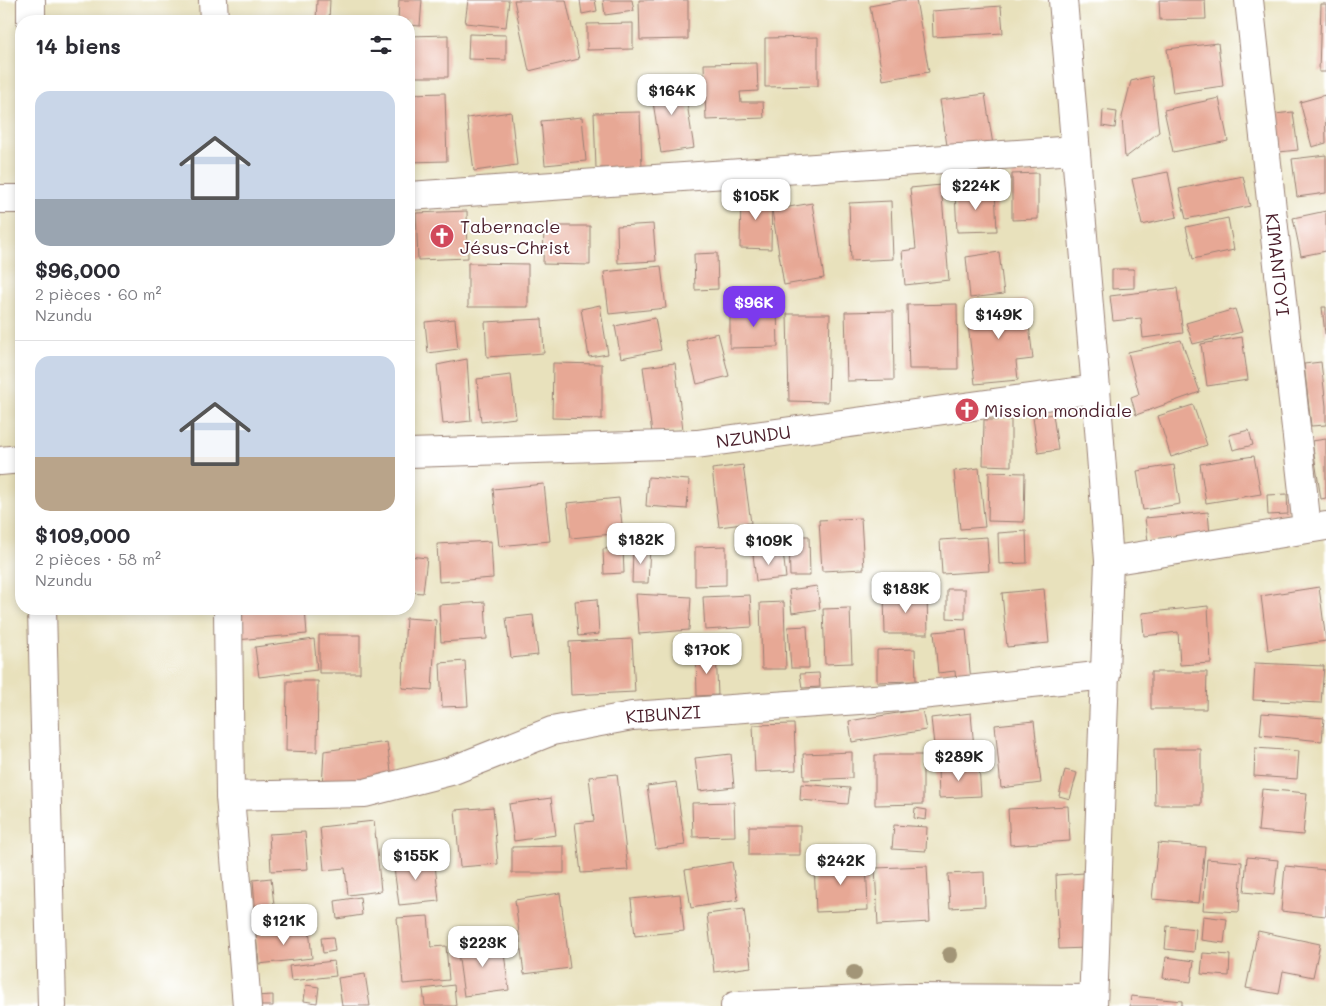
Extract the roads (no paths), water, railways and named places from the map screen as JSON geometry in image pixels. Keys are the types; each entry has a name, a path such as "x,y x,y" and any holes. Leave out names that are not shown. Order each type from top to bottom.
{"street":[{"path":"30,0 30,15"},
{"path":"213,0 214,15"},
{"path":"735,1006 906,998 1093,1003 1109,561 1063,0"},
{"name":"KIMANTOYI","path":"1249,0 1316,527"},
{"path":"415,196 1075,150"},
{"path":"0,199 15,199"},
{"name":"NZUNDU","path":"415,453 697,444 1096,389"},
{"path":"0,461 15,460"},
{"path":"1109,561 1316,527"},
{"path":"42,615 52,1006"},
{"path":"228,615 230,796 247,1006"},
{"name":"KIBUNZI","path":"230,796 365,793 451,771 552,731 632,716 902,697 1106,675"}],"place":[{"name":"Tabernacle Jésus-Christ","path":"442,236"},
{"name":"Mission mondiale","path":"967,410"}]}
